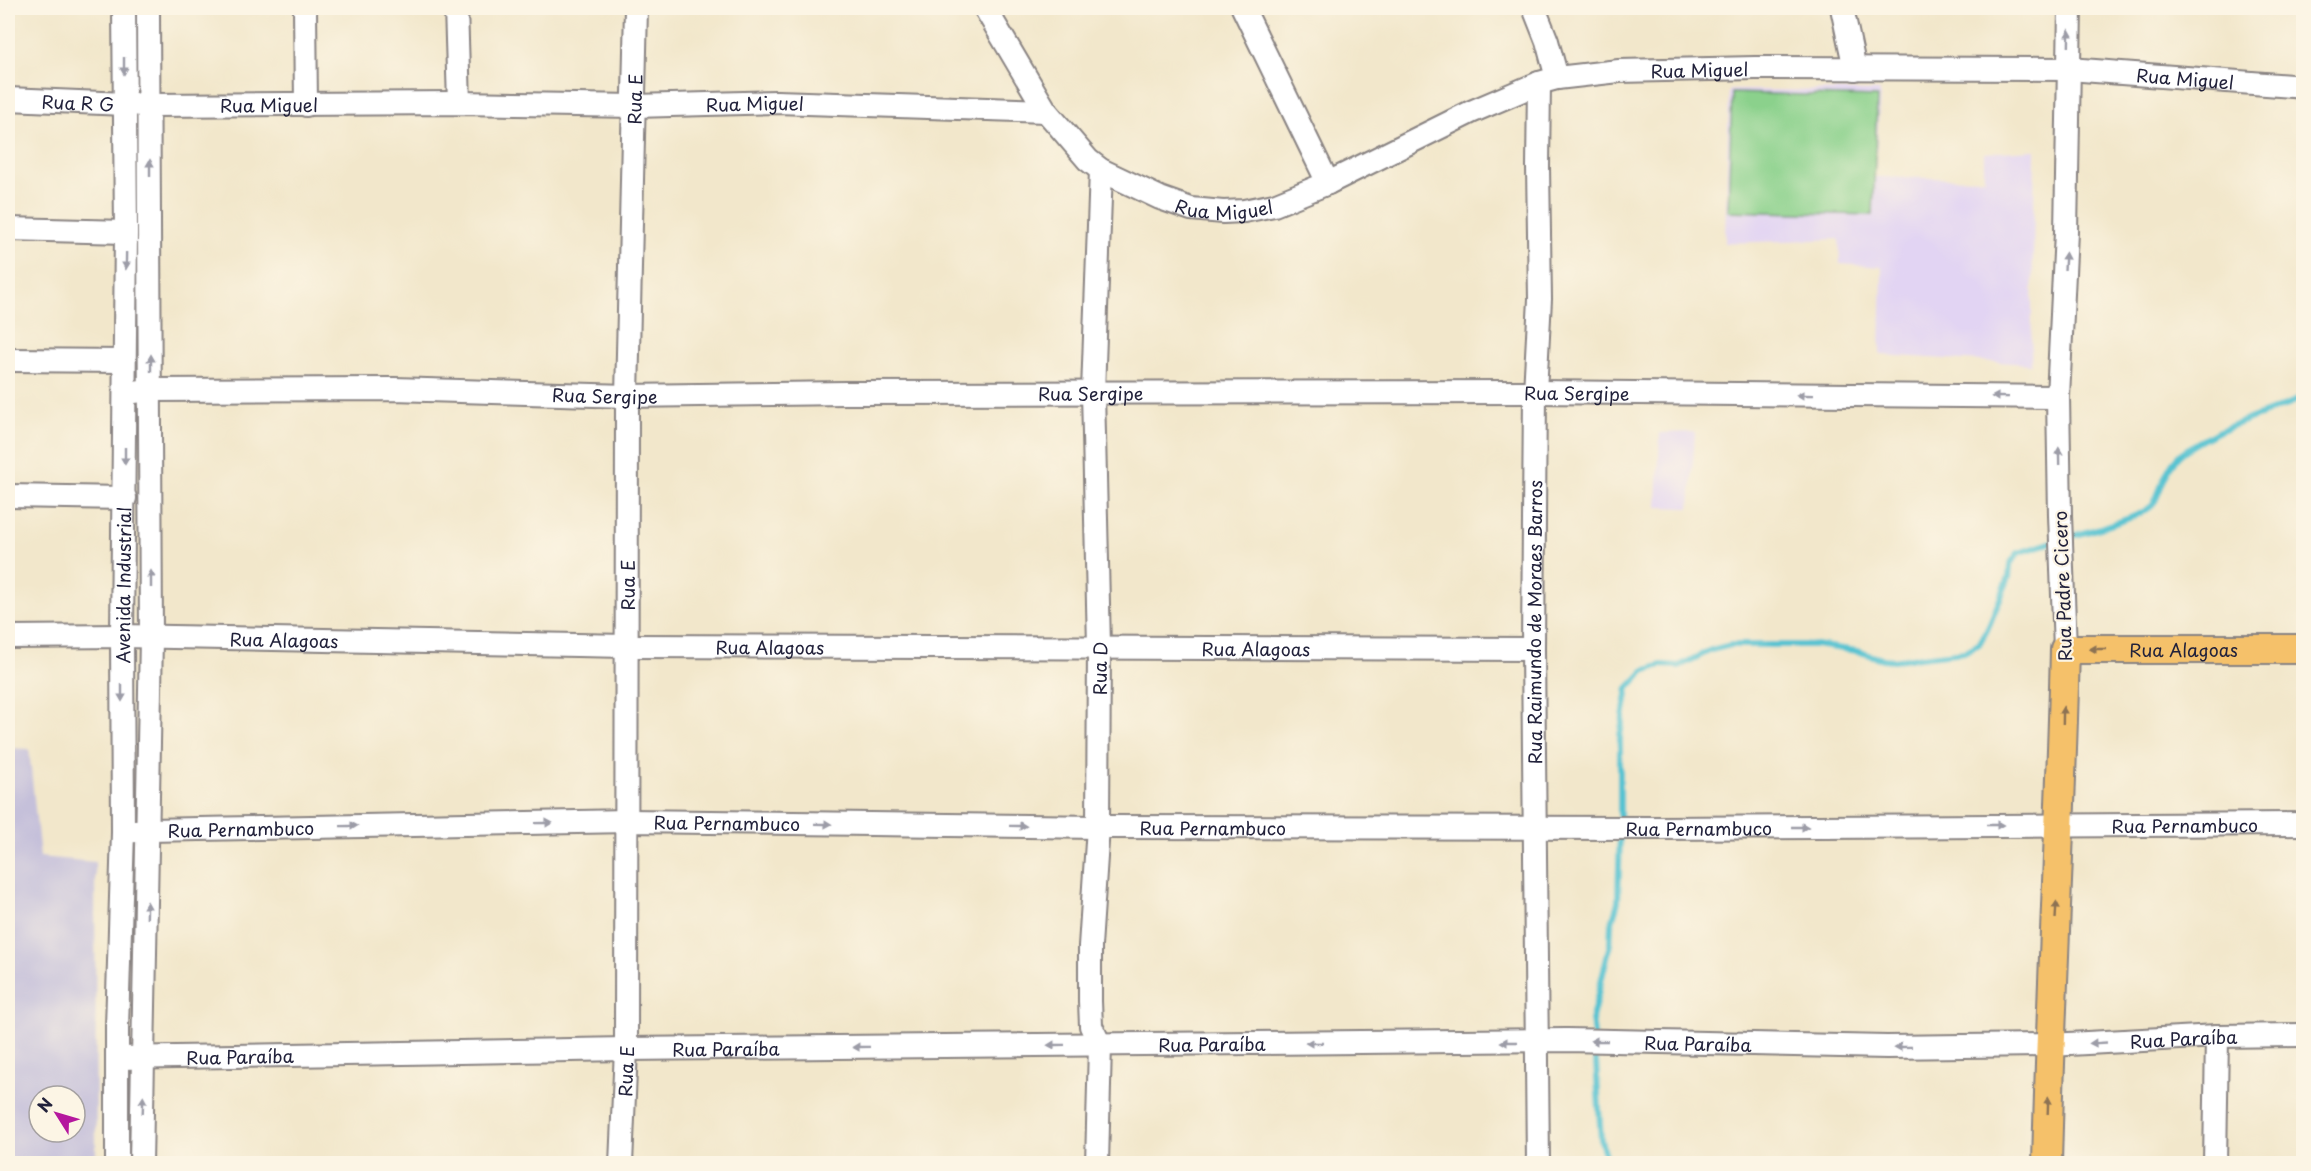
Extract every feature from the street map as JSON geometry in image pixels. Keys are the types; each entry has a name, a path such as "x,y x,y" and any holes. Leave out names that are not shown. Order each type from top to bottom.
{"main road":[{"name":"Rua Alagoas","path":"2065,649 2304,650"},
{"name":"Rua Padre Cicero","path":"2047,1164 2050,1045 2061,825 2065,649"}],"street":[{"name":"Avenida Industrial","path":"117,1164 117,1027 123,832 122,636 126,232 124,8"},
{"name":"Avenida Industrial","path":"141,1164 145,1057 151,638 148,8"},
{"path":"305,8 306,105"},
{"path":"456,8 459,104"},
{"name":"Rua E","path":"621,1164 626,1049 628,821 627,396 636,8"},
{"path":"986,8 1047,111"},
{"path":"1243,8 1328,183"},
{"name":"Rua Raimundo de Moraes Barros","path":"1534,8 1547,41 1548,81 1538,167 1540,300 1535,392 1533,649 1538,1164"},
{"path":"1842,8 1855,69"},
{"name":"Rua Padre Cicero","path":"2065,649 2058,397 2067,232 2070,8"},
{"name":"Rua Miguel","path":"149,105 635,106 777,102 1047,111 1073,144 1101,170 1132,186 1191,209 1222,212 1244,211 1274,205 1328,183 1471,112 1548,81 1619,71 1755,68 2069,69 2304,87"},
{"name":"Rua R G","path":"8,99 124,102 149,105"},
{"name":"Rua D","path":"1097,1164 1100,1045 1091,1026 1090,946 1098,827 1099,646 1093,393 1101,170"},
{"path":"8,229 126,232"},
{"path":"8,360 124,361"},
{"name":"Rua Sergipe","path":"125,393 151,390 394,389 627,396 1535,392 2058,397"},
{"path":"8,496 124,498"},
{"name":"Rua Alagoas","path":"8,637 122,636 627,646 1533,649"},
{"name":"Rua Pernambuco","path":"123,832 628,821 1098,827 1589,828 2304,824"},
{"name":"Rua Paraíba","path":"118,1058 626,1049 1567,1040 1732,1046 1887,1047 2050,1045 2217,1036 2304,1035"},
{"path":"2215,1164 2217,1036"}],"shaded area":[{"path":"1729,90 1880,91 1875,177 1984,179 1984,153 2035,150 2031,364 1880,355 1882,267 1840,264 1839,239 1725,243"},
{"path":"1695,432 1690,508 1657,507 1660,433"},
{"path":"8,748 29,749 40,857 95,862 96,1163 8,1163"}],"green space":[{"path":"1732,93 1877,97 1873,215 1728,211"}],"waterway":[{"path":"2065,538 2140,514 2154,503 2169,469 2183,452 2211,435 2304,397"},
{"path":"1620,822 1620,736 1628,688 1644,671 1661,665 1679,666 1711,650 1731,645 1815,645 1857,651 1882,659 1895,660 1964,652 1979,644 1987,630 2009,577 2010,564 2018,553 2056,541"},
{"path":"1594,1035 1592,1018 1610,945 1611,925 1618,902 1620,833"},
{"path":"1595,1045 1601,1140 1607,1164"}]}
